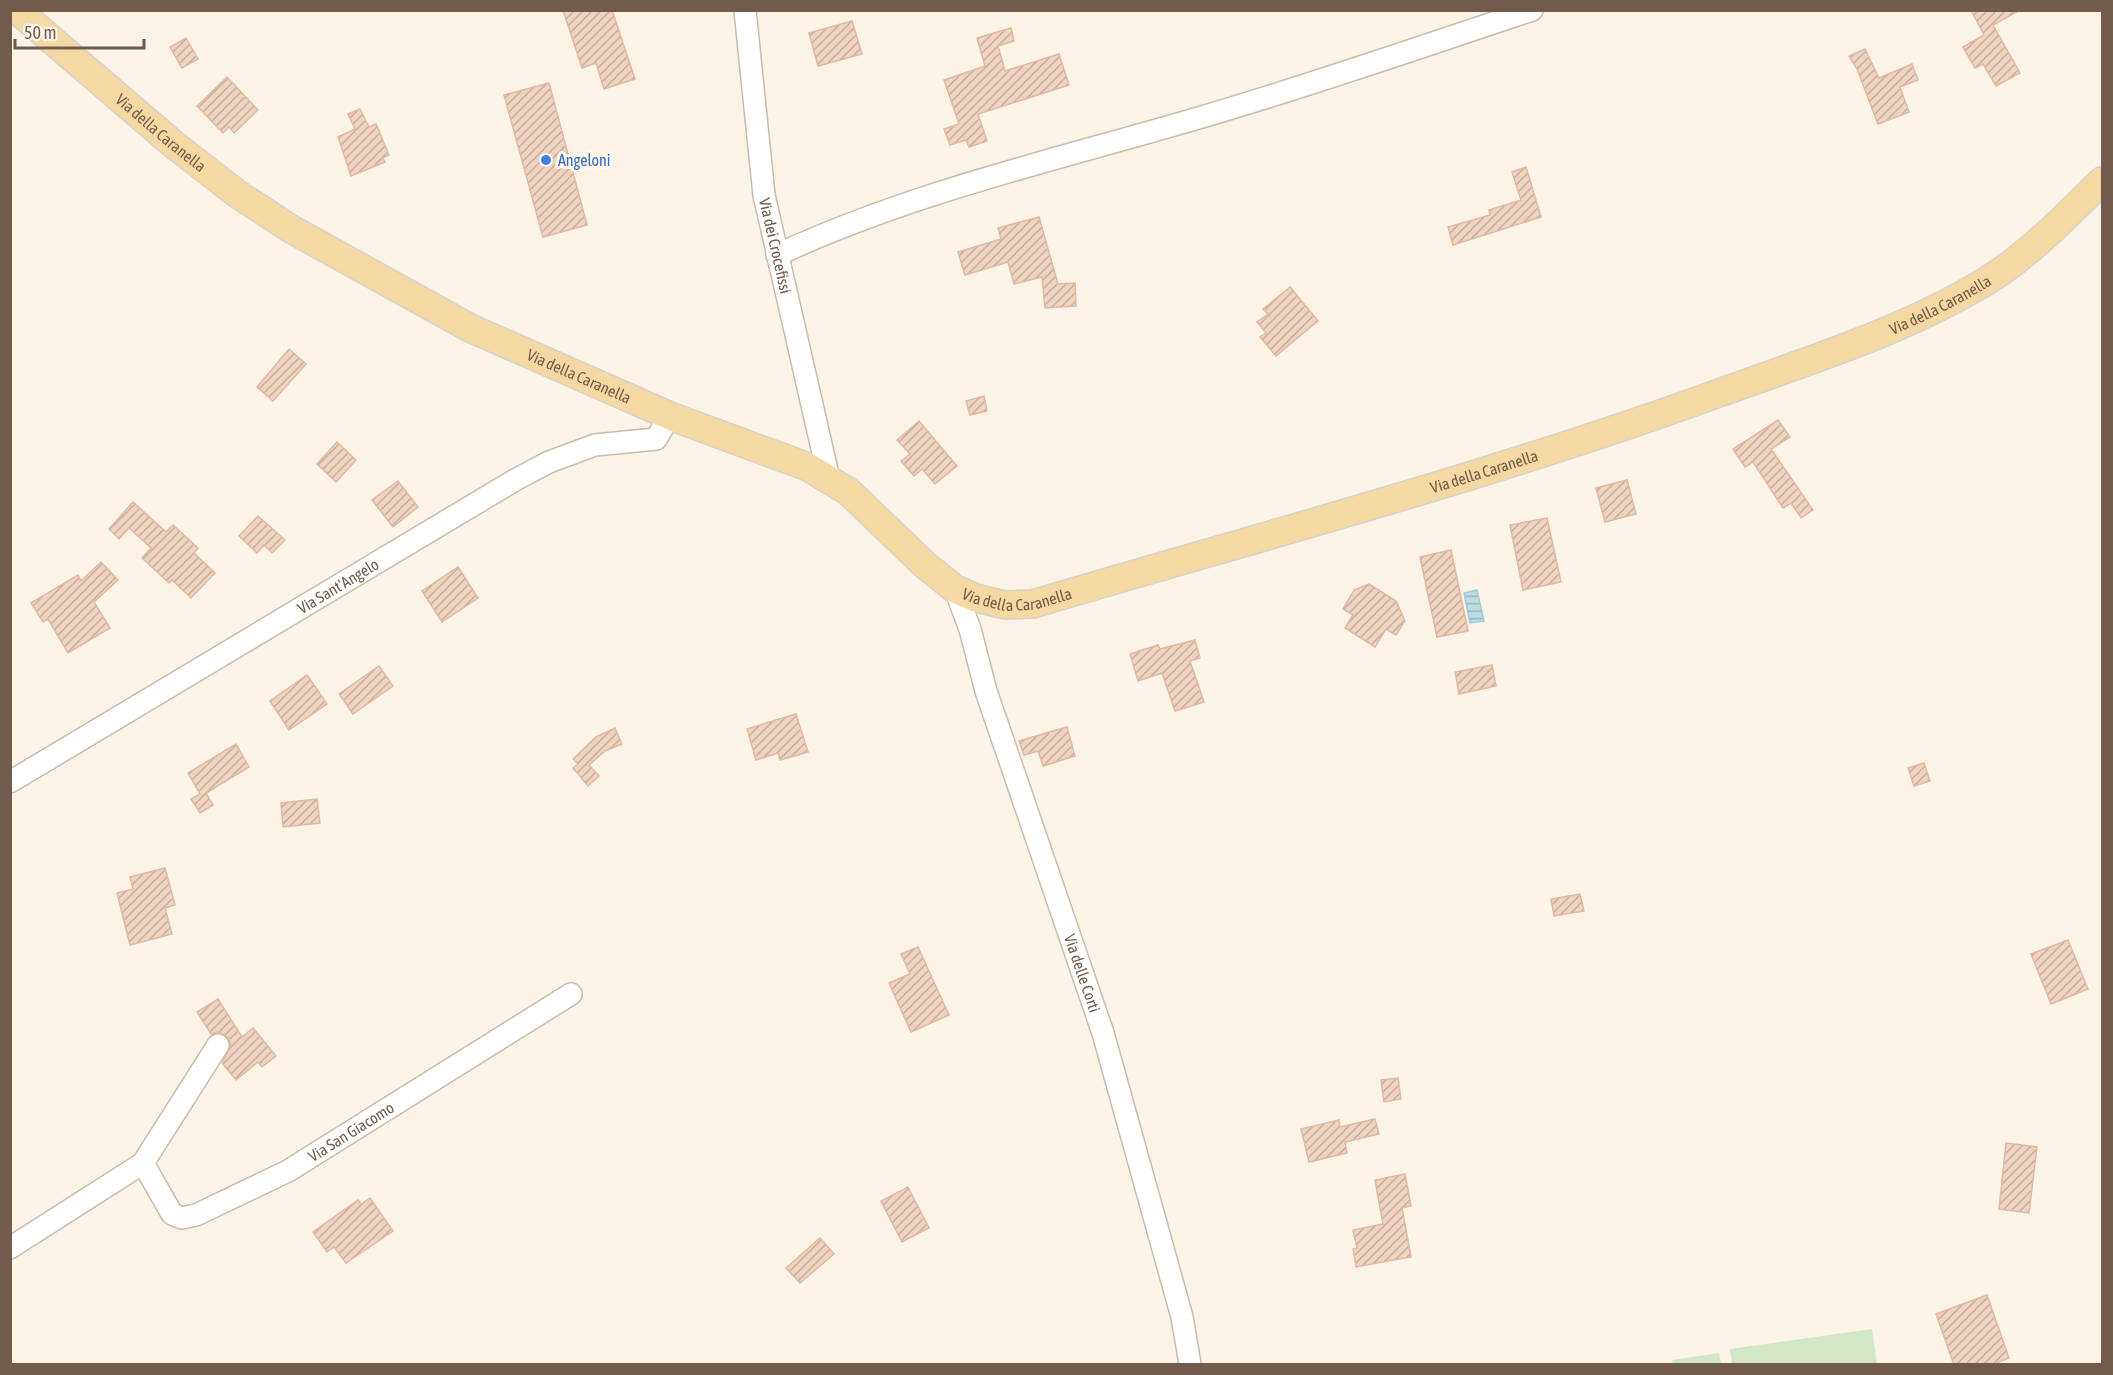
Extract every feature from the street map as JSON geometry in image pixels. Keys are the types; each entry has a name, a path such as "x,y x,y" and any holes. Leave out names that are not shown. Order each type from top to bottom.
{"main road":[{"name":"Via della Caranella","path":"17,10 180,150 236,193 291,229 446,316 670,416 788,458 829,479 849,492 925,565 955,589 976,598 1005,605 1033,604 1550,452 1626,427 1860,342 1953,299 1999,273 2034,247 2103,181"}],"street":[{"name":"Via dei Crocefissi","path":"745,10 764,195 829,479"},
{"path":"777,255 826,232 1040,161 1246,104 1502,15 1532,10"},
{"name":"Via Sant'Angelo","path":"10,782 515,480 549,462 595,445 656,439 670,416"},
{"name":"Via delle Corti","path":"955,589 970,629 982,680 1103,1034 1182,1317 1190,1365"},
{"name":"Via San Giacomo","path":"143,1163 172,1214 182,1218 196,1215 288,1171 571,994"},
{"path":"10,1248 143,1163 218,1046"}],"green space":[{"path":"1872,1329 1877,1364 1732,1364 1730,1349"},
{"path":"1719,1353 1721,1364 1673,1364 1672,1360"}],"water":[{"path":"1477,590 1484,621 1470,623 1464,593"}],"building":[{"path":"563,10 612,10 635,79 604,89 596,63 582,68"},
{"path":"1971,10 2020,10 1993,25 2020,73 1996,86 1983,64 1975,68 1963,47 1984,35"},
{"path":"852,21 862,54 818,66 809,33"},
{"path":"1011,28 1014,41 998,46 1005,71 1059,54 1069,85 978,114 987,141 969,147 966,140 950,145 944,129 959,124 944,80 985,66 977,38"},
{"path":"186,38 198,59 182,68 170,47"},
{"path":"1865,49 1879,78 1912,64 1918,80 1900,87 1909,112 1878,124 1857,69 1849,56"},
{"path":"227,77 258,110 234,133 229,127 223,133 197,106"},
{"name":"Angeloni","path":"549,83 587,225 543,237 504,95"},
{"path":"360,109 369,127 376,124 389,155 383,158 385,162 351,176 338,137 355,129 348,114"},
{"path":"1526,167 1541,217 1453,245 1448,227 1490,215 1489,210 1521,200 1512,172"},
{"path":"1039,217 1058,284 1075,283 1076,306 1045,308 1042,277 1014,284 1008,262 965,275 958,252 1001,239 998,228"},
{"path":"1290,287 1318,321 1276,356 1260,337 1266,333 1257,322 1268,314 1263,309"},
{"path":"289,349 306,364 273,401 257,387"},
{"path":"984,396 987,411 970,415 966,401"},
{"path":"1778,420 1790,437 1771,449 1813,510 1801,518 1791,503 1783,508 1753,462 1745,467 1733,449"},
{"path":"919,421 957,466 935,484 922,469 914,476 901,461 910,454 897,440"},
{"path":"337,442 356,460 336,482 317,464"},
{"path":"1627,480 1636,514 1605,522 1596,488"},
{"path":"398,481 418,507 393,527 372,500"},
{"path":"133,502 166,532 173,525 198,548 194,553 215,573 191,598 172,580 169,583 142,558 151,548 129,528 119,539 109,529"},
{"path":"258,516 285,540 272,553 264,545 257,553 239,536"},
{"path":"1547,518 1561,582 1523,590 1510,525"},
{"path":"1451,550 1468,631 1437,637 1420,557"},
{"path":"101,562 118,580 94,602 110,628 68,653 48,619 43,622 31,603 78,575 81,581"},
{"path":"458,567 478,598 442,622 422,591"},
{"path":"1369,584 1396,601 1405,621 1396,635 1386,629 1375,647 1345,628 1353,615 1343,609 1354,590"},
{"path":"1195,640 1200,658 1190,661 1204,702 1175,711 1162,673 1138,681 1130,654 1158,645 1160,649"},
{"path":"1492,665 1496,686 1459,694 1455,672"},
{"path":"379,666 393,686 353,714 339,694"},
{"path":"307,675 327,704 289,730 270,701"},
{"path":"796,714 808,752 780,760 778,753 756,760 747,729"},
{"path":"1067,727 1075,756 1043,766 1038,751 1024,755 1019,741"},
{"path":"615,728 622,744 605,751 589,765 599,776 588,786 573,768 578,764 573,759 596,737"},
{"path":"236,744 249,767 206,793 213,805 200,813 191,799 200,794 188,773"},
{"path":"1924,763 1930,781 1914,786 1908,768"},
{"path":"317,799 320,823 283,827 281,803"},
{"path":"165,868 175,905 165,908 172,934 130,945 117,893 133,889 130,877"},
{"path":"1580,894 1584,911 1554,916 1551,899"},
{"path":"2068,940 2088,989 2051,1004 2031,954"},
{"path":"918,947 949,1015 911,1032 889,983 910,974 901,954"},
{"path":"218,999 242,1037 253,1028 276,1056 262,1067 258,1062 236,1080 222,1063 231,1046 229,1039 219,1032 211,1034 197,1012"},
{"path":"1398,1078 1401,1099 1384,1102 1381,1080"},
{"path":"1375,1119 1379,1134 1345,1142 1347,1153 1309,1162 1301,1129 1339,1120 1340,1127"},
{"path":"2006,1143 2037,1147 2029,1213 1999,1209"},
{"path":"1405,1174 1411,1206 1402,1208 1411,1257 1356,1267 1353,1249 1357,1248 1353,1230 1383,1224 1375,1180"},
{"path":"908,1187 929,1228 902,1242 881,1201"},
{"path":"370,1198 393,1231 346,1263 334,1247 327,1252 313,1232 358,1200 361,1204"},
{"path":"820,1238 834,1254 800,1283 786,1268"},
{"path":"1987,1295 2009,1358 1991,1365 1954,1365 1936,1314"}],"place":[{"name":"Angeloni","path":"546,160"}]}
